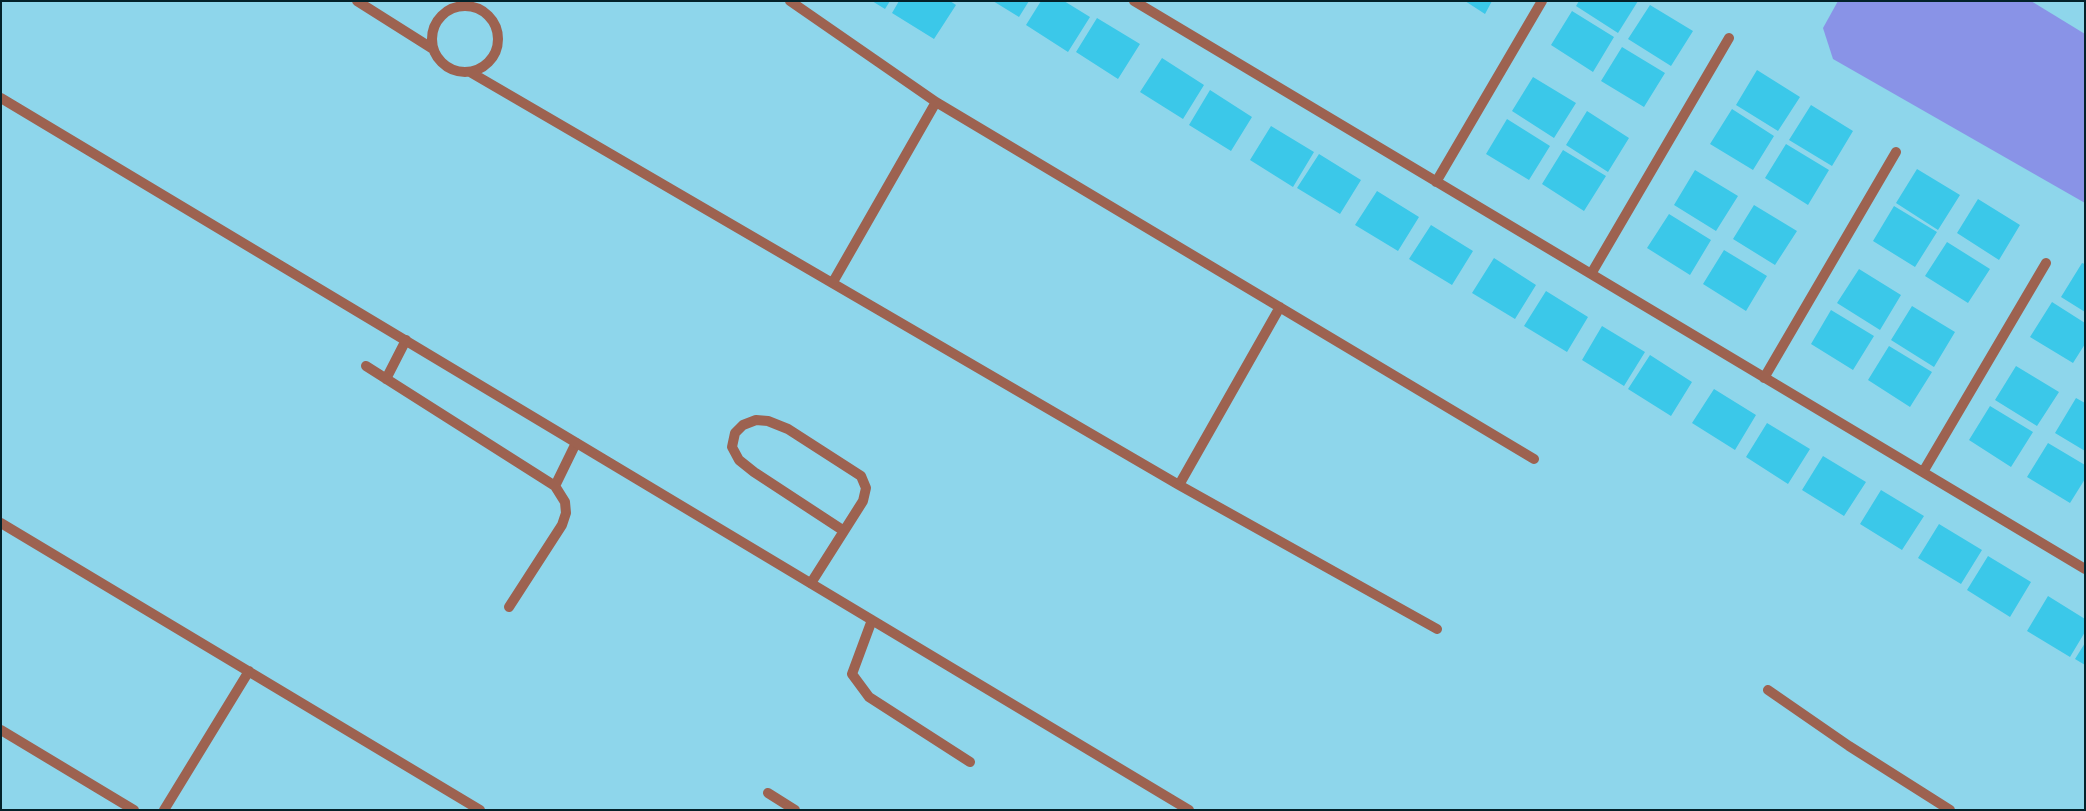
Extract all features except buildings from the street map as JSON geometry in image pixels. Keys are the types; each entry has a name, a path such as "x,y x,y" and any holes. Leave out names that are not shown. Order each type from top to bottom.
{"street":[{"path":"357,1 434,49"},
{"path":"790,1 936,102 1534,459"},
{"path":"1134,1 2085,569"},
{"path":"1436,182 1542,1"},
{"path":"449,5 472,6 484,11 492,19 497,29 499,41 496,52 481,69 470,72 458,72 447,67 439,59 434,49 432,38 434,26 449,5"},
{"path":"1590,274 1729,38"},
{"path":"470,72 833,282 1179,486 1437,629"},
{"path":"1,98 1189,810"},
{"path":"833,282 936,102"},
{"path":"1764,378 1896,152"},
{"path":"1923,472 2046,263"},
{"path":"1179,486 1280,307"},
{"path":"386,379 406,340"},
{"path":"366,366 555,486 565,502 566,513 562,525 509,606"},
{"path":"811,583 844,532 863,501 866,488 861,476 788,429 768,421 756,420 744,425 735,433 732,447 739,460 844,532"},
{"path":"555,486 576,443"},
{"path":"1,523 480,810"},
{"path":"872,620 852,674 869,697 970,762"},
{"path":"164,810 249,671"},
{"path":"1768,690 1849,746 1950,810"},
{"path":"1,730 134,810"},
{"path":"768,793 795,810"}],"water":[{"path":"1838,1 2031,1 2085,34 2085,203 1833,59 1823,28"}]}
